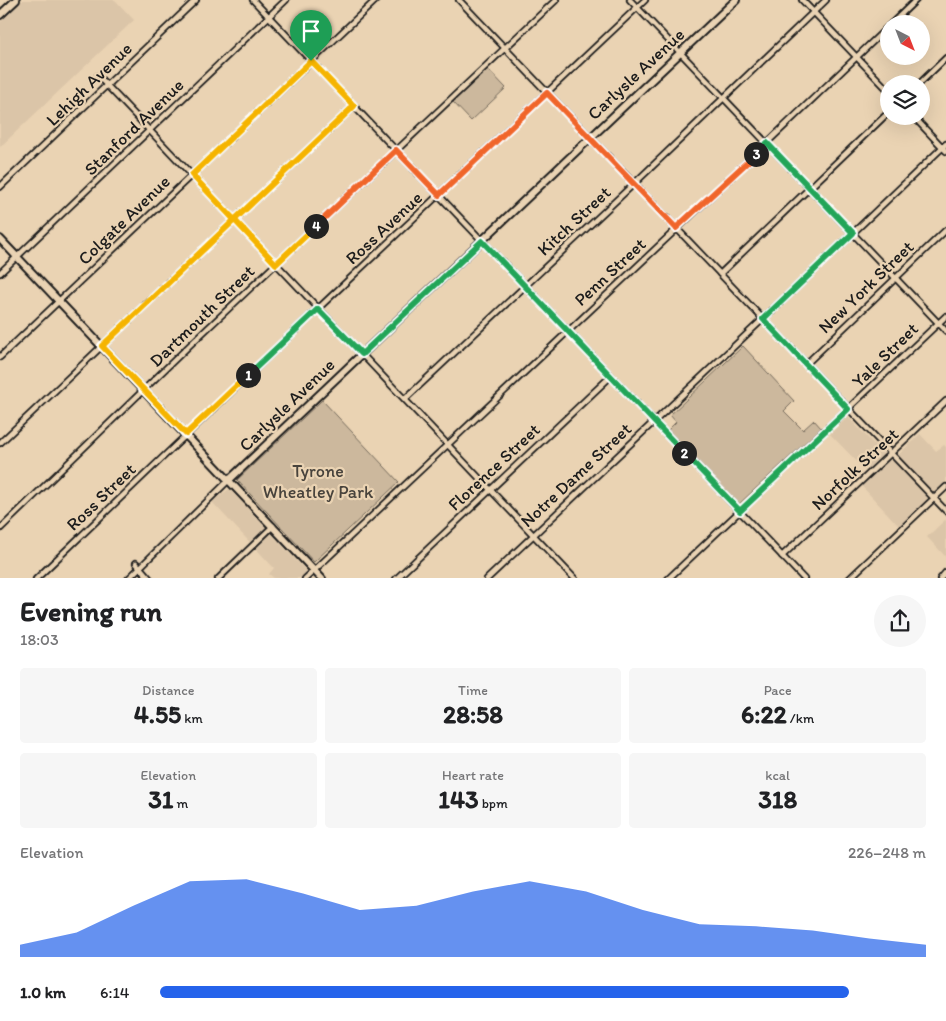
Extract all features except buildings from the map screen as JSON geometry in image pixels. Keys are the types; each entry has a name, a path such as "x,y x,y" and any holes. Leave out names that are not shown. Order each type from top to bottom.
{"street":[{"path":"0,15 16,0"},
{"name":"Lehigh Avenue","path":"0,187 196,0"},
{"path":"253,0 804,578"},
{"name":"Stanford Avenue","path":"0,273 286,0"},
{"name":"Colgate Avenue","path":"0,358 376,0"},
{"name":"Dartmouth Street","path":"0,529 276,264 556,0"},
{"path":"630,0 946,331"},
{"name":"Ross Avenue","path":"186,434 645,0"},
{"name":"Carlysle Avenue","path":"230,480 736,0"},
{"path":"802,0 880,82"},
{"name":"Kitch Street","path":"405,399 826,0"},
{"name":"Penn Street","path":"900,15 916,0"},
{"path":"462,1 547,93 946,511"},
{"name":"Penn Street","path":"305,578 880,34"},
{"path":"928,75 946,58"},
{"path":"98,76 575,578"},
{"path":"0,443 354,106"},
{"path":"720,274 880,121"},
{"path":"922,125 945,147"},
{"name":"Notre Dame Street","path":"487,578 945,147"},
{"name":"New York Street","path":"806,364 946,230"},
{"path":"0,239 322,578"},
{"name":"Yale Street","path":"668,578 946,316"},
{"name":"Florence Street","path":"396,578 611,376"},
{"name":"Norfolk Street","path":"782,556 946,402"},
{"name":"Ross Street","path":"36,578 97,522 186,434"},
{"path":"128,578 138,565 230,480"},
{"path":"849,578 946,487"},
{"path":"218,578 272,526"},
{"path":"138,565 150,578"},
{"path":"940,578 946,572"}],"shaded area":[{"path":"23,0 115,0 134,20 0,147 0,22"},
{"path":"848,417 891,462 920,434 936,451 944,445 946,447 946,485 901,527 857,481 867,472 830,434"},
{"path":"229,489 307,572 301,578 274,578 269,574 274,568 212,502"},
{"path":"946,521 946,557 927,537"}],"green space":[{"path":"487,68 506,88 471,121 452,101"},
{"path":"743,346 794,401 784,411 803,430 814,420 821,428 739,504 668,430 676,422 670,415"},
{"name":"Tyrone Wheatley Park","path":"322,400 399,482 314,562 237,480"}],"route":[{"path":"311,61 192,175 234,220 276,264 396,150 439,195 547,93 676,228 767,143 853,233 763,319 848,409 740,511 482,241 362,354 318,309 186,434 102,346 234,220 354,106 311,61"}]}
